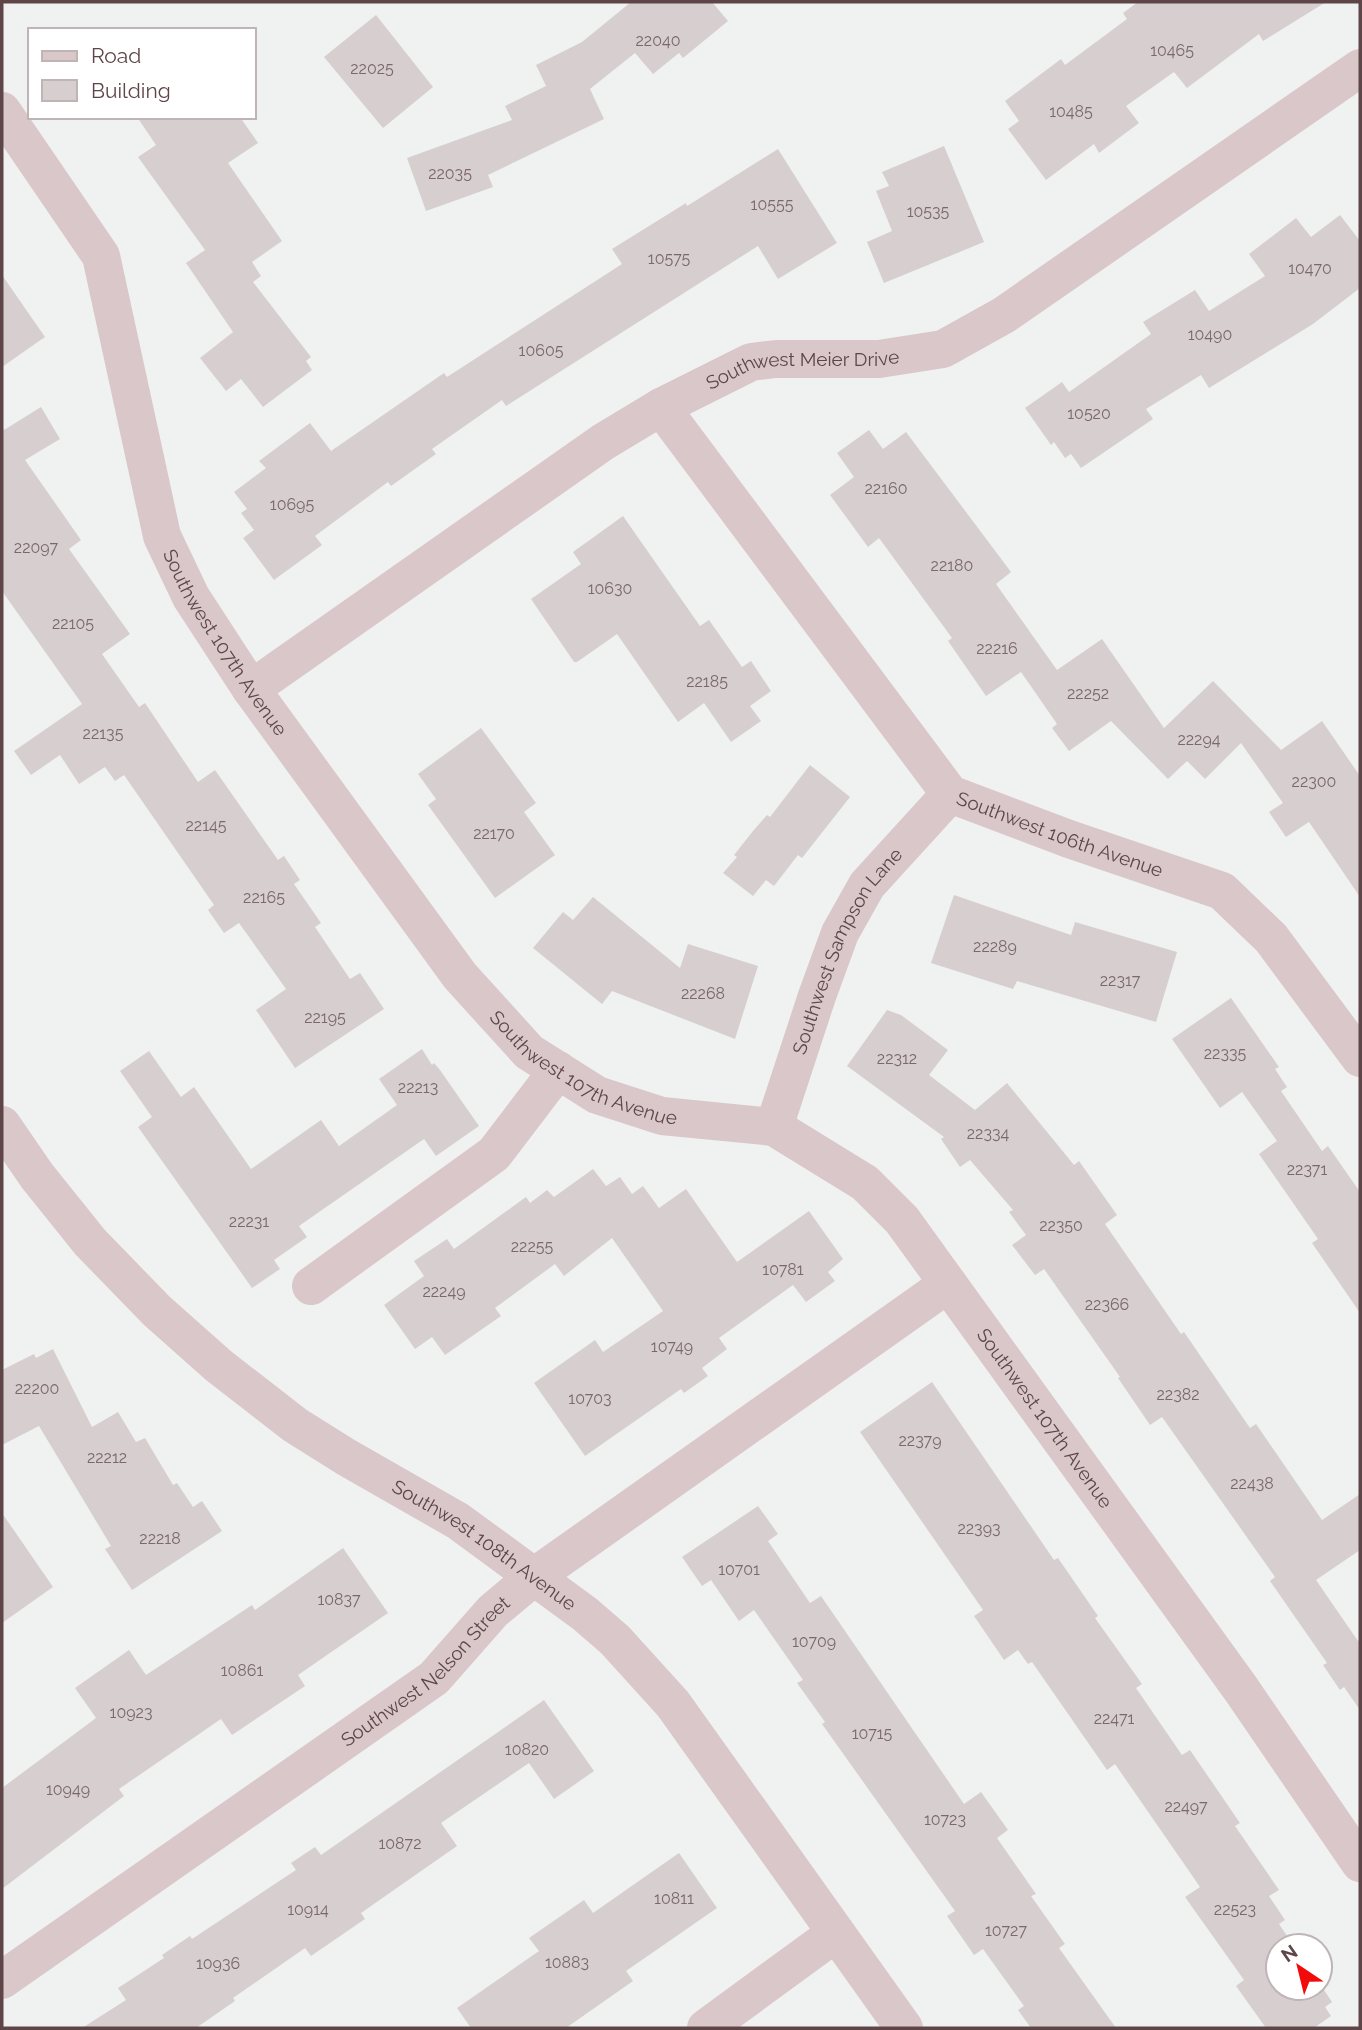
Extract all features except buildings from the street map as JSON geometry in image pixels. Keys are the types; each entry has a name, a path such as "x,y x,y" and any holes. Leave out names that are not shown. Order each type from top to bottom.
{"street":[{"name":"Southwest Meier Drive","path":"251,689 603,442 661,407 751,362 776,359 879,359 943,349 1004,315 1360,68"},
{"name":"Southwest 107th Avenue","path":"2,111 101,256 162,536 191,597 251,689 460,976 529,1052 597,1095 662,1116 774,1127 865,1183 902,1220 1241,1689 1360,1863"},
{"name":"Southwest 106th Avenue","path":"661,407 950,793 1082,843 1222,891 1271,938 1360,1058"},
{"name":"Southwest Sampson Lane","path":"774,1127 840,933 867,885 950,793"},
{"path":"311,1286 495,1154 558,1070"},
{"name":"Southwest 108th Avenue","path":"2,1125 37,1176 90,1242 156,1311 219,1366 295,1425 458,1521 536,1576 615,1640 673,1704 904,2028"},
{"name":"Southwest Nelson Street","path":"2,1980 434,1678 493,1611 536,1576 948,1284"},
{"path":"706,2028 836,1933"}]}
